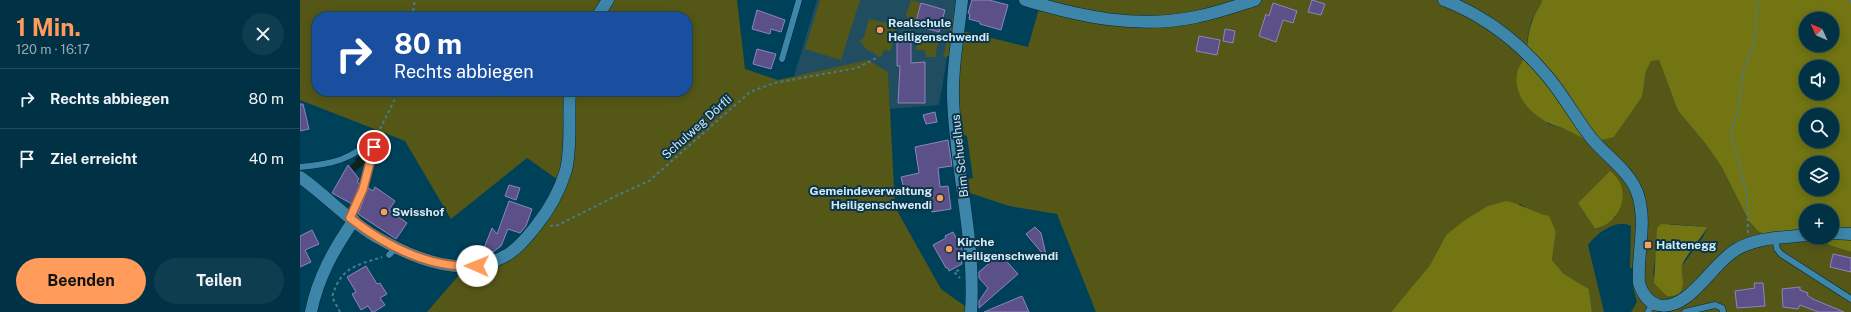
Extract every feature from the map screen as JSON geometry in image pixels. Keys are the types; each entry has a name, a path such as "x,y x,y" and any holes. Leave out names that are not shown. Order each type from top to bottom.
{"street":[{"path":"600,12 608,0"},
{"name":"Bim Schuelhus","path":"962,0 954,62 953,98 972,264 974,310"},
{"path":"1025,0 1107,20 1140,23 1197,17 1255,0"},
{"path":"1444,0 1484,19 1512,39 1524,50 1549,77 1591,138 1630,178 1635,186 1641,205 1639,283 1645,296 1660,308 1676,305 1683,301 1725,257 1748,244 1775,238 1799,236"},
{"path":"300,178 392,251 440,263 466,267 477,266 505,257 524,241 535,228 555,197 565,170 569,145 570,96"},
{"path":"311,312 326,265 352,219"},
{"path":"1839,234 1851,234"}],"lane":[{"path":"782,59 799,0"},
{"path":"300,167 328,164 342,160 357,152 377,136"},
{"path":"352,219 363,189 377,136"},
{"path":"1775,238 1777,249 1781,254 1851,299"},
{"path":"1685,312 1715,305 1719,306 1723,312"}],"path":[{"path":"413,12 415,0"},
{"path":"1748,244 1747,195 1731,134 1737,114 1744,68 1754,43 1758,0"},
{"name":"Schulweg Dörfli","path":"535,228 558,226 620,194 650,181 750,92 774,83 857,68 878,57"},
{"path":"377,136 397,96"},
{"path":"340,312 332,297 340,277 353,266 392,251"}],"shaded area":[{"path":"300,0 737,0 745,69 778,80 868,60 888,72 895,207 941,289 973,312 427,312 466,267 513,251 561,182 527,158 451,219 405,141 300,100"},
{"name":"Realschule Heiligenschwendi","path":"817,0 957,0 939,105 890,109 888,72 794,76"},
{"path":"820,0 860,0 841,60 805,49"},
{"path":"911,0 921,3 915,22 909,20 906,15"},
{"path":"1025,0 1542,0 1533,17 1528,36 1526,53 1548,124 1568,130 1587,139 1614,137 1642,97 1646,71 1651,60 1659,60 1678,111 1705,143 1721,166 1749,221 1799,235 1799,244 1828,244 1851,252 1851,312 1631,312 1637,302 1633,287 1633,268 1630,268 1631,226 1620,224 1608,228 1592,240 1588,245 1604,312 1592,312 1589,289 1564,274 1552,260 1556,232 1537,214 1520,204 1446,235 1430,265 1391,312 1096,312 1057,214 1009,206 964,191 962,180 973,178 967,136 957,133 959,30 1028,47 1040,5","holes":["1578,203 1616,216 1600,228 1595,229","1670,224 1707,227 1703,237 1682,266 1682,287 1653,275 1655,259"]},
{"path":"1542,0 1851,0 1851,252 1828,244 1839,244 1839,204 1799,204 1799,236 1772,239 1758,231 1749,221 1721,166 1705,143 1678,111 1659,60 1651,61 1646,71 1642,97 1614,137 1596,141 1587,140 1566,129 1545,121 1529,109 1519,93 1517,84 1517,74 1525,55 1533,19"},
{"path":"954,12 957,13 951,56 943,57"},
{"path":"869,19 895,25 895,38 890,51 884,50 882,56 878,57 873,52 867,50 860,41 864,37"},
{"path":"921,34 939,39 935,57 926,57 925,50 915,50"},
{"path":"365,152 368,153 364,164 355,172 350,166 356,161 355,159"},
{"path":"1610,171 1617,178 1621,187 1623,196 1621,204 1618,213 1612,220 1604,226 1595,229 1578,203"},
{"path":"1506,201 1549,216 1556,232 1552,260 1564,274 1589,289 1592,312 1391,312 1430,265 1446,235 1465,220 1488,206"},
{"path":"1661,224 1707,227 1683,262 1682,288 1678,294 1673,296 1667,296 1654,283 1657,228"}],"building":[{"path":"972,0 989,0 1008,5 1001,30 969,19 970,14 968,13"},
{"path":"1312,0 1325,4 1321,15 1308,12"},
{"path":"921,3 945,10 939,32 915,25"},
{"path":"1273,3 1297,11 1293,23 1283,20 1276,42 1259,36 1266,14 1269,16"},
{"path":"757,10 785,20 781,32 771,29 770,34 752,29"},
{"path":"1225,29 1235,31 1233,43 1223,41"},
{"path":"1199,36 1220,40 1217,55 1196,51"},
{"path":"897,38 911,38 911,63 925,62 925,103 898,103 900,66 897,66"},
{"path":"757,49 776,54 771,69 753,64"},
{"path":"300,104 303,104 309,129 300,131"},
{"path":"935,112 937,122 926,124 923,115"},
{"path":"948,140 952,166 938,168 940,187 948,186 951,209 932,212 929,192 914,196 913,191 905,193 901,177 919,173 915,147"},
{"path":"348,165 359,179 357,182 360,184 352,204 332,193"},
{"path":"509,185 520,188 516,200 505,196"},
{"path":"375,187 395,201 389,210 407,223 396,239 358,214 368,188 373,191"},
{"path":"509,201 532,209 526,226 520,233 508,229 501,246 493,252 484,248 492,228 497,234"},
{"path":"1035,227 1041,233 1047,259 1026,234"},
{"path":"312,230 319,244 305,250 311,262 300,267 300,236"},
{"name":"Kirche Heiligenschwendi","path":"953,232 962,249 963,254 960,256 962,264 949,271 933,245 946,238 945,236"},
{"path":"1000,254 1018,274 979,308 979,301 988,288 979,278 979,272"},
{"path":"1833,254 1851,258 1851,272 1830,267"},
{"path":"366,266 377,284 380,283 387,294 380,298 385,305 374,312 372,312 368,306 361,310 352,294 356,292 347,277"},
{"path":"1754,283 1763,283 1765,306 1737,308 1735,291 1755,288"},
{"path":"1800,287 1800,290 1808,293 1807,295 1813,299 1844,312 1818,312 1800,305 1798,309 1783,307 1782,289"},
{"path":"1022,296 1029,312 984,312"}],"place":[{"name":"Realschule Heiligenschwendi","path":"880,30"},
{"name":"Gemeindeverwaltung Heiligenschwendi","path":"940,198"},
{"name":"Swisshof","path":"384,212"},
{"name":"Haltenegg","path":"1648,245"},
{"name":"Kirche Heiligenschwendi","path":"949,249"}],"route":[{"path":"374,147 363,189 350,218 381,240 402,251 452,266 477,266"}]}
